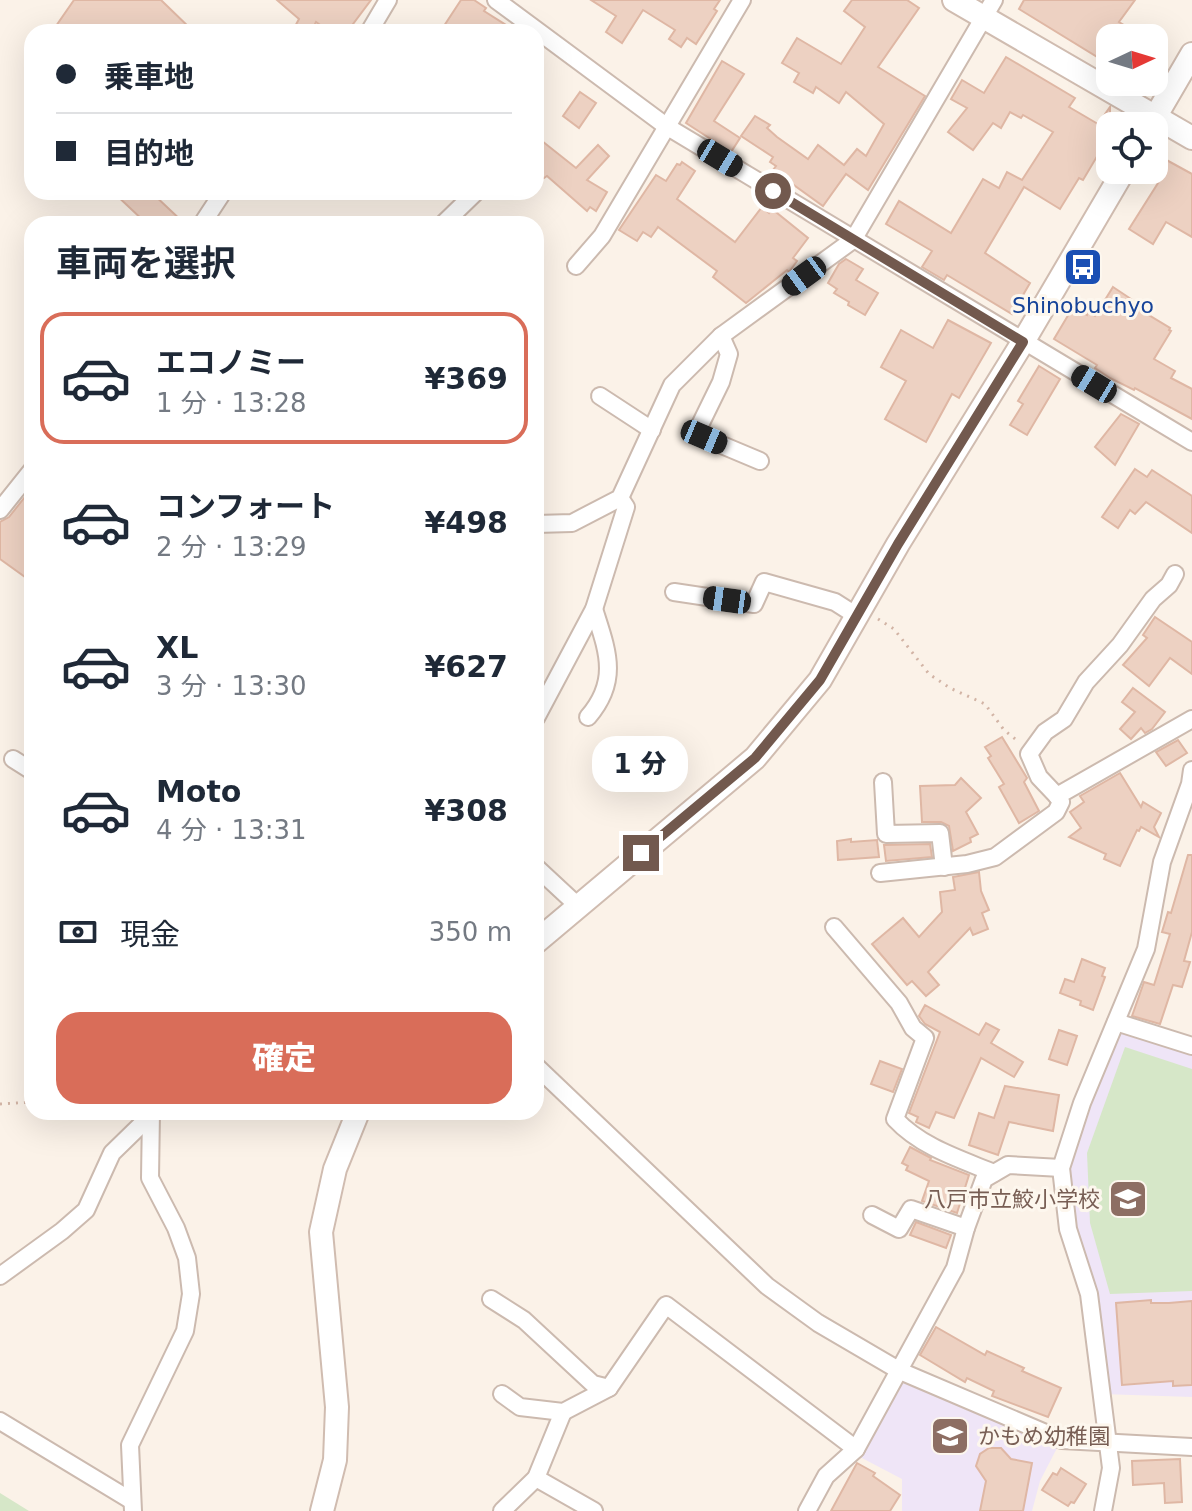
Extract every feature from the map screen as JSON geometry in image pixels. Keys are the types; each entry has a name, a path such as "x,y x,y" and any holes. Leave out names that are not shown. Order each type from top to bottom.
{"street":[{"path":"374,24 388,0"},
{"path":"496,0 528,24"},
{"path":"576,266 602,236 742,0"},
{"path":"954,0 989,9 1138,112"},
{"path":"544,524 572,523 620,498 672,385 721,336 853,240 989,9"},
{"path":"544,36 666,126 1192,442"},
{"path":"1159,112 1192,54"},
{"path":"1168,128 1192,138"},
{"path":"544,935 755,758 820,680 867,617 898,544 1116,184"},
{"path":"451,216 468,200"},
{"path":"721,336 729,354 721,382 698,435 760,461"},
{"path":"600,396 652,430"},
{"path":"0,510 24,480"},
{"path":"544,698 594,609 626,507 620,498"},
{"path":"880,873 944,867 995,857 1056,812 1061,802 1039,777 1029,754 1045,732 1064,719 1086,682 1120,645 1175,574"},
{"path":"674,592 754,604 764,582 835,602 867,617"},
{"path":"588,717 596,708 609,677 610,662 594,609"},
{"path":"1057,796 1192,719"},
{"path":"13,759 24,766"},
{"path":"1103,1511 1111,1468 1108,1443 1089,1294 1068,1229 1061,1168 1082,1103 1146,949 1162,862 1190,784 1192,770"},
{"path":"883,782 886,834 940,833 944,867"},
{"path":"544,874 578,906"},
{"path":"834,927 899,1003 913,1028 925,1038 895,1119 935,1149 994,1173"},
{"path":"1116,1022 1192,1046"},
{"path":"544,1074 767,1286 818,1323 900,1371 1062,1440 1192,1447"},
{"path":"0,1276 86,1210 112,1153 145,1120"},
{"path":"133,1506 130,1445 185,1331 191,1294 187,1258 176,1228 150,1178 151,1120"},
{"path":"322,1511 335,1460 337,1407 321,1232 335,1169 355,1120"},
{"path":"807,1511 826,1476 856,1449 955,1268 984,1179 1008,1165 1061,1168"},
{"path":"872,1215 899,1229 911,1209 966,1228"},
{"path":"491,1299 524,1320 593,1384 609,1388"},
{"path":"502,1394 520,1407 563,1412 609,1388 666,1305 856,1449"},
{"path":"502,1511 536,1478 563,1412"},
{"path":"0,1421 133,1506"},
{"path":"536,1478 594,1511"}],"path":[{"path":"867,617 894,629 929,674 950,688 985,704 1004,730 1025,746 1029,754"},
{"path":"0,1104 24,1102"}],"shaded area":[{"name":"八戸市立鮫小学校","path":"1116,1022 1192,1046 1192,1397 1102,1394 1061,1168"},
{"name":"かもめ幼稚園","path":"905,1383 1057,1448 1040,1481 1032,1511 902,1511 902,1479 860,1457 899,1385"}],"green space":[{"path":"1125,1047 1192,1069 1192,1291 1110,1294 1090,1223 1087,1153"},
{"path":"0,1493 29,1511 0,1511"}],"building":[{"path":"74,0 161,0 186,24 57,24"},
{"path":"277,0 371,0 353,24 296,24 299,19"},
{"path":"461,0 474,0 486,8 484,11 504,24 445,24"},
{"path":"591,0 720,0 714,9 717,11 696,44 687,38 681,47 669,39 675,30 643,10 622,43 606,32 616,16"},
{"path":"852,0 907,0 919,8 878,67 925,96 868,190 846,174 823,206 773,170 776,166 770,162 773,157 741,136 755,116 770,125 767,128 777,137 808,159 818,145 844,165 857,149 866,156 884,124 846,92 839,103 816,87 813,93 794,82 799,73 782,63 797,38 841,64 865,27 844,11"},
{"path":"1024,0 1135,0 1119,22 1122,24 1096,24 1096,56 1019,9"},
{"path":"1006,57 1075,98 1069,107 1096,123 1096,158 1060,209 1024,187 985,253 1030,283 1012,314 947,275 944,280 922,267 932,251 886,224 899,201 951,233 983,179 999,188 1007,172 1022,180 1053,132 1023,115 1021,118 1010,112 1001,128 993,123 973,150 948,132 967,108 951,99 962,80 984,93"},
{"path":"722,61 744,74 714,121 740,138 731,152 686,123"},
{"path":"580,92 596,103 579,128 563,116"},
{"path":"544,143 576,168 598,145 609,156 587,180 607,192 596,211 590,207 587,211 547,176 544,178"},
{"path":"1168,161 1192,174 1192,237 1166,222 1153,244 1129,229 1157,184 1168,184"},
{"path":"682,162 695,171 677,199 735,242 762,207 769,213 772,209 808,238 793,258 797,261 789,272 787,270 746,303 713,277 717,271 658,227 651,237 643,232 637,241 619,230 656,175 666,181 677,164"},
{"path":"122,200 160,200 176,216 138,216"},
{"path":"846,259 863,269 856,280 878,293 865,315 834,293 837,289 828,283 839,264"},
{"path":"1113,287 1131,299 1129,303 1170,328 1154,359 1175,371 1171,378 1192,389 1192,419 1110,378 1095,368 1097,365 1054,339 1073,307 1095,316"},
{"path":"948,320 991,343 959,398 952,394 926,442 885,419 906,381 881,367 901,330 933,348"},
{"path":"1039,366 1060,379 1027,435 1010,425 1023,404 1018,401"},
{"path":"1121,414 1139,424 1115,465 1095,447"},
{"path":"1135,469 1147,477 1152,470 1192,496 1192,533 1146,502 1135,514 1130,510 1118,528 1102,517"},
{"path":"24,498 24,576 0,559 0,522 9,517"},
{"path":"1155,617 1192,642 1192,674 1170,658 1149,686 1123,665 1147,638 1143,635"},
{"path":"1133,688 1165,712 1152,729 1145,733 1141,728 1131,739 1120,729 1135,712 1122,702"},
{"path":"1002,737 1027,778 1024,782 1039,811 1019,823 999,787 1004,784 985,747"},
{"path":"1178,740 1187,753 1166,766 1156,752"},
{"path":"1120,773 1141,807 1143,802 1161,813 1154,827 1159,837 1141,827 1120,866 1104,859 1106,854 1069,837 1081,828 1070,812 1084,802 1080,796"},
{"path":"961,778 981,798 966,812 978,834 970,838 971,842 953,851 949,826 941,822 922,822 920,786 955,785"},
{"path":"851,839 851,842 877,840 879,857 838,860 837,841"},
{"path":"930,844 932,857 886,861 884,845"},
{"path":"1188,855 1192,855 1192,932 1184,961 1190,962 1182,987 1173,985 1160,1024 1132,1016 1144,982 1154,985 1170,934 1162,932 1168,912 1171,913"},
{"path":"979,872 981,891 989,910 982,913 988,929 973,935 970,928 928,972 939,985 926,996 912,981 907,985 872,944 903,918 919,937 942,912 940,892 955,890 953,877"},
{"path":"1082,959 1105,968 1102,976 1105,977 1093,1010 1080,1005 1081,1001 1060,993 1065,979 1074,982"},
{"path":"925,1005 979,1035 986,1023 999,1030 991,1043 1023,1062 1014,1077 981,1058 954,1118 936,1112 929,1128 916,1122 918,1117 909,1113 940,1032 925,1024 919,1016"},
{"path":"1059,1030 1077,1036 1067,1065 1049,1059"},
{"path":"880,1061 902,1069 893,1092 871,1084"},
{"path":"1005,1086 1059,1095 1053,1131 1009,1122 998,1155 969,1145 979,1113 994,1118"},
{"path":"910,1147 930,1160 969,1175 957,1213 922,1201 929,1181 906,1170 908,1166 902,1163"},
{"path":"916,1222 951,1235 946,1248 910,1235"},
{"path":"1151,1300 1151,1303 1192,1301 1192,1385 1173,1386 1173,1381 1122,1385 1116,1303"},
{"path":"936,1327 985,1355 987,1351 1061,1388 1048,1417 992,1396 994,1391 967,1378 965,1382 920,1355"},
{"path":"989,1448 1001,1448 1011,1459 1032,1463 1023,1511 980,1511 986,1481 976,1466 980,1454"},
{"path":"1180,1459 1182,1502 1165,1503 1164,1483 1133,1485 1132,1461"},
{"path":"857,1463 875,1473 873,1476 900,1495 890,1511 831,1511"},
{"path":"1061,1468 1086,1484 1074,1503 1068,1506 1042,1490 1053,1473 1057,1475"}],"place":[{"name":"Shinobuchyo","path":"1083,267"},
{"name":"八戸市立鮫小学校","path":"1128,1199"},
{"name":"かもめ幼稚園","path":"950,1436"}],"route":[{"path":"641,853 755,758 820,680 898,544 1023,342 773,191"}]}
